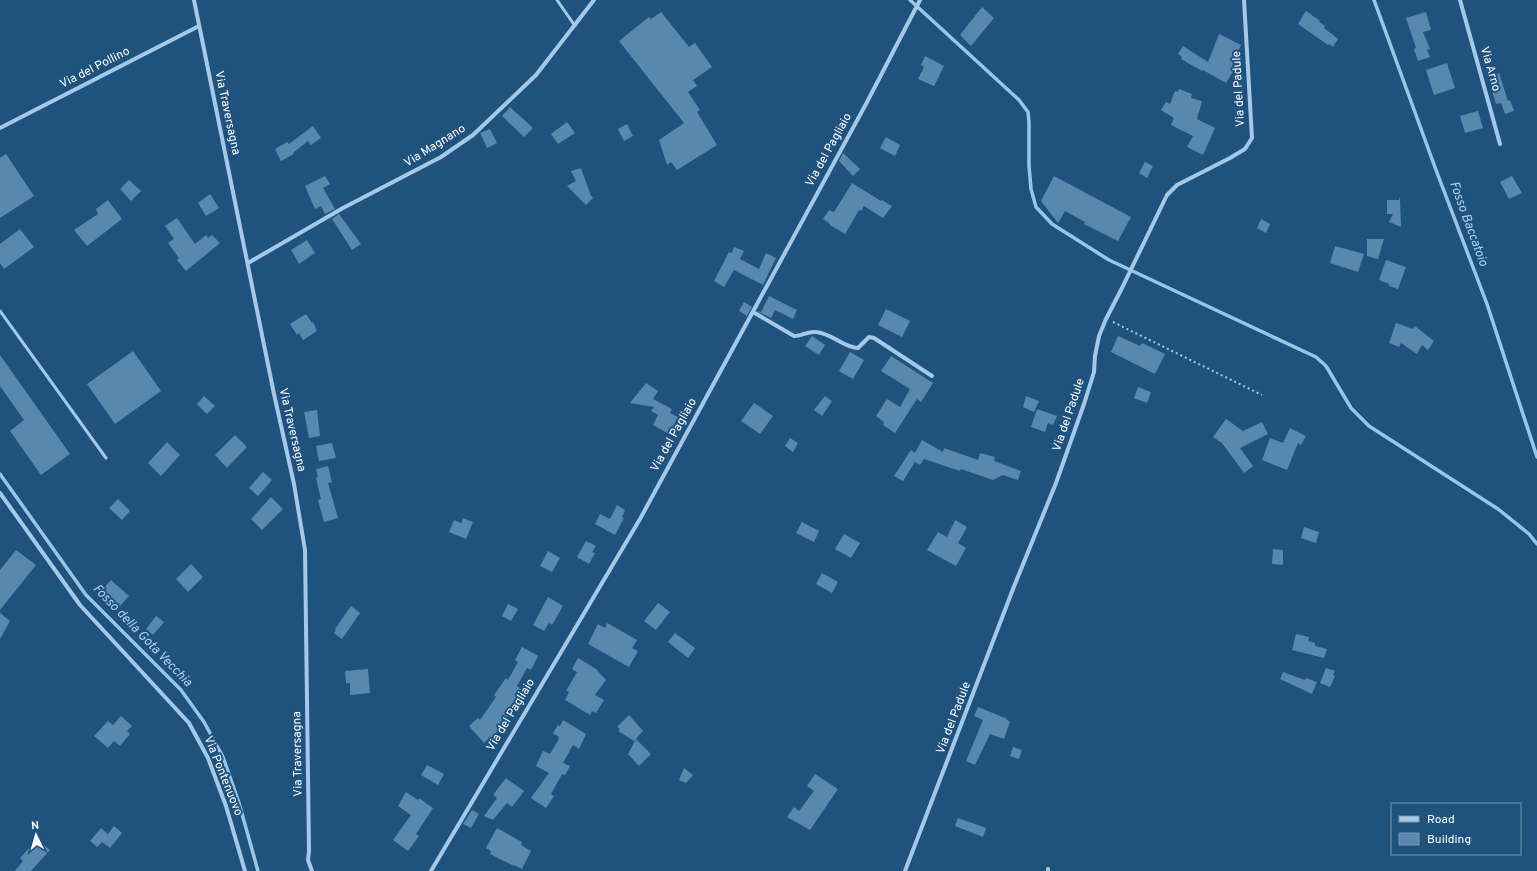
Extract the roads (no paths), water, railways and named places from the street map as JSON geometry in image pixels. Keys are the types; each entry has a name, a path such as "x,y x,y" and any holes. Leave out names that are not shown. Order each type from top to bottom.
{"street":[{"name":"Via Traversagna","path":"194,0 248,263 253,296 294,484 305,550 308,860 312,871"},
{"name":"Via Magnano","path":"248,263 343,208 441,157 473,135 536,75 594,0"},
{"name":"Via del Padule","path":"905,871 1013,589 1056,483 1094,372 1095,356 1099,336 1106,319 1167,195 1177,185 1245,149 1252,138 1244,0"},
{"name":"Via Arno","path":"1460,0 1500,144"},
{"name":"Via del Pagliaio","path":"431,871 640,520 920,1"},
{"name":"Via del Pollino","path":"0,128 199,26"},
{"path":"753,312 794,336 801,336 809,332 817,332 829,335 853,348 858,348 869,336 932,376"},
{"name":"Via Pontenuovo","path":"0,493 80,605 189,723 208,758 226,806 244,871"}],"lane":[{"path":"557,0 574,26"},
{"path":"0,311 106,458"}],"waterway":[{"path":"910,0 1019,100 1028,112 1031,189 1036,207 1052,224 1109,260 1316,357 1326,366 1351,408 1369,426 1498,509 1529,534 1537,544"},
{"name":"Fosso Baccatoio","path":"1374,0 1487,304 1537,457"},
{"name":"Fosso della Gota Vecchia","path":"0,474 86,595 181,690 204,722 223,757 239,803 258,871"}]}
